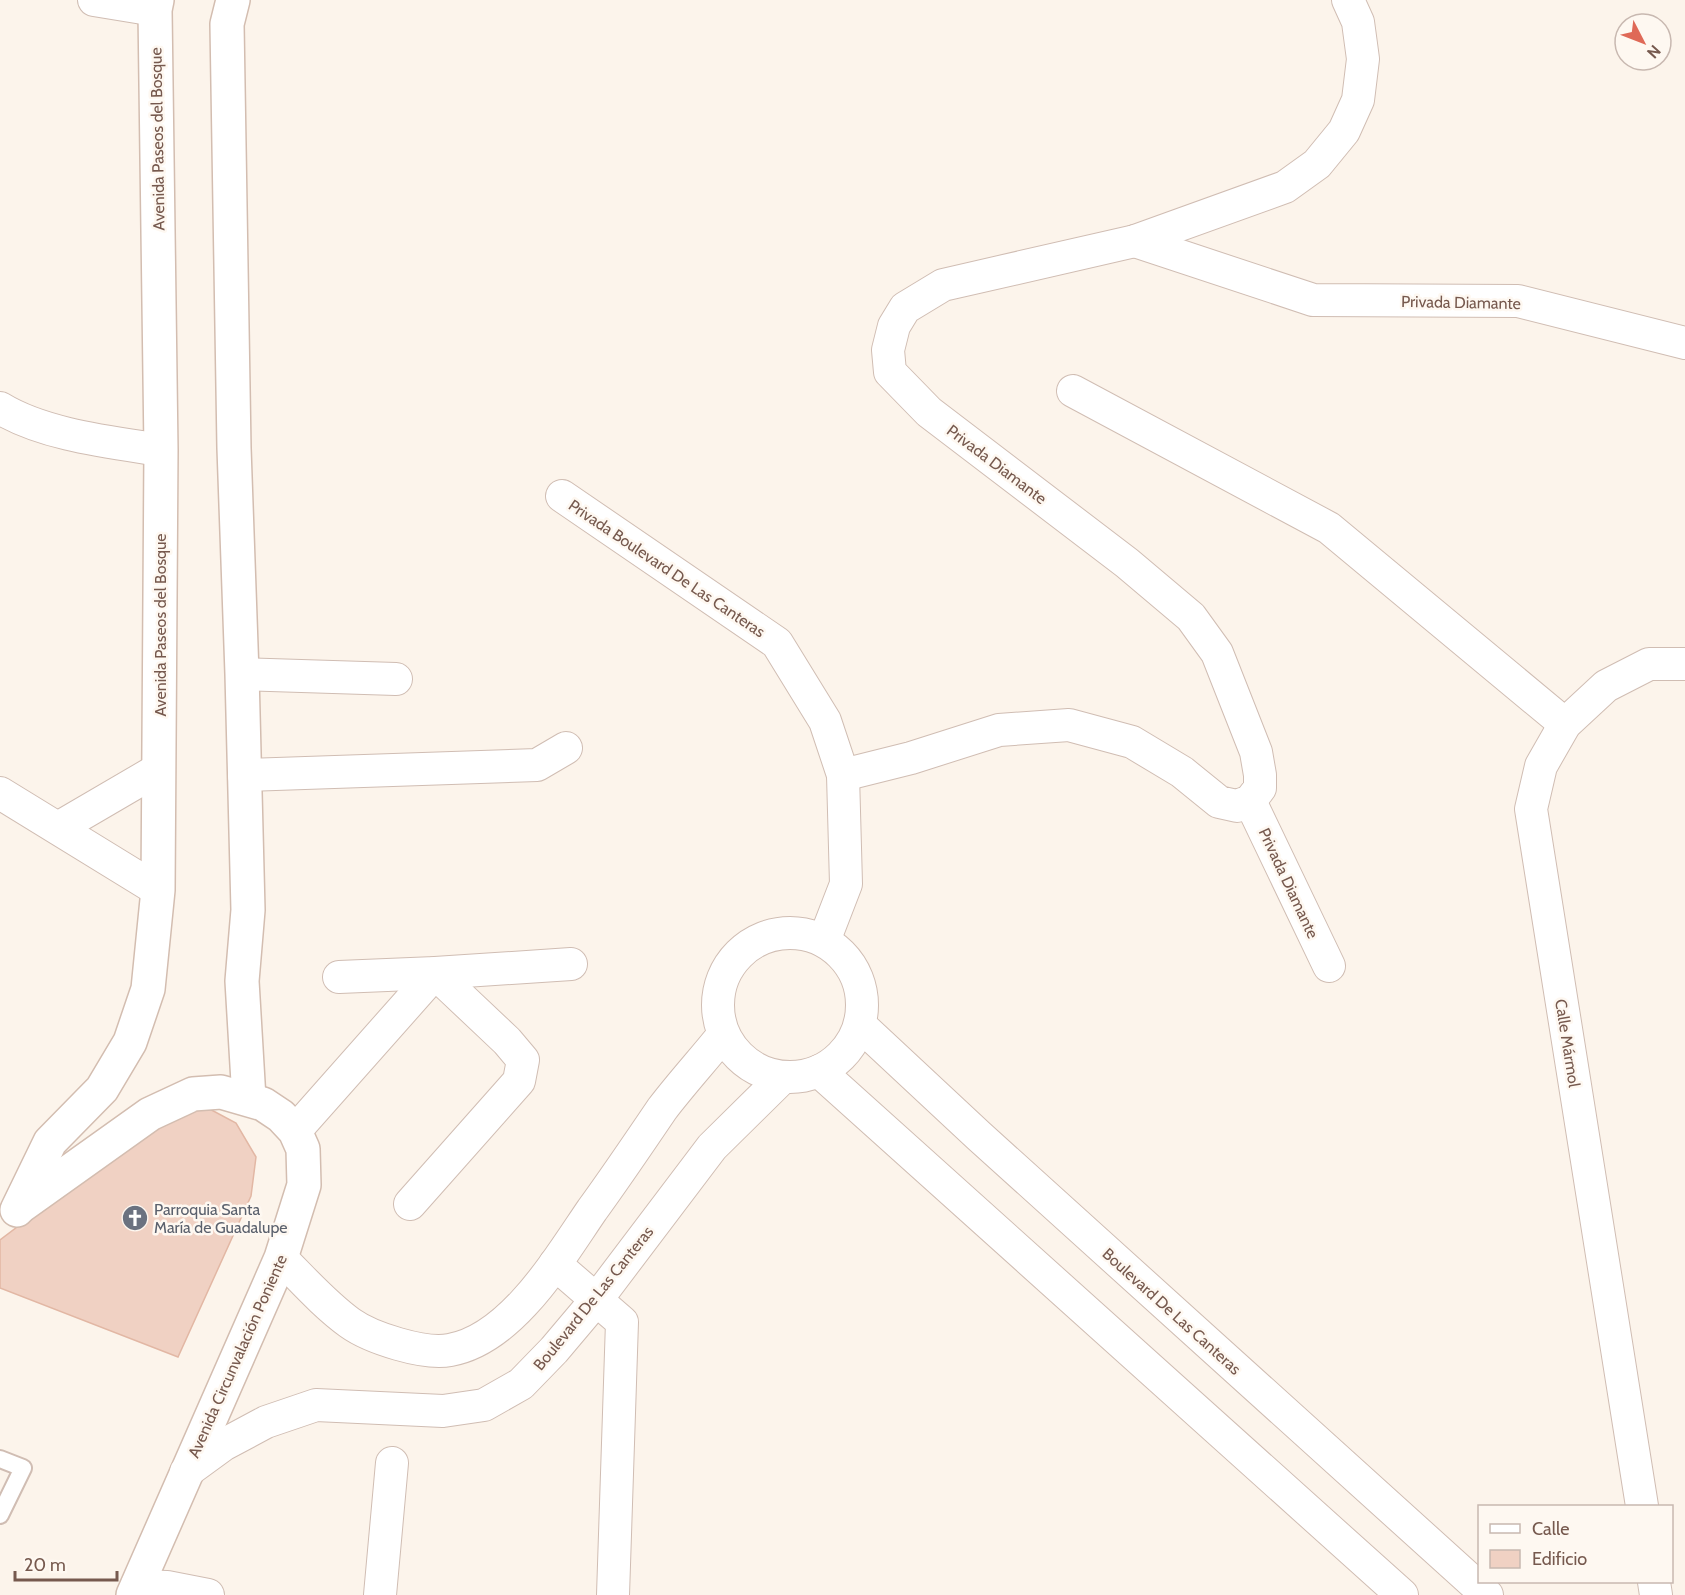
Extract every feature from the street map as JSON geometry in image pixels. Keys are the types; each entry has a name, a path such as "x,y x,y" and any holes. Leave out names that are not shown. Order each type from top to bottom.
{"street":[{"path":"94,0 156,5"},
{"path":"233,0 227,24 234,437 248,909 242,981 249,1099"},
{"name":"Privada Diamante","path":"1329,966 1250,801 1260,788 1256,752 1217,653 1191,617 1127,563 928,412 890,372 888,350 894,326 905,308 943,285 1135,241 1285,187 1317,164 1344,130 1358,100 1363,59 1358,22 1348,0"},
{"name":"Avenida Paseos del Bosque","path":"8,1215 50,1142 102,1089 130,1041 148,989 158,890 159,769 161,450 156,5"},
{"name":"Privada Diamante","path":"1135,241 1313,300 1518,301 1685,343"},
{"path":"1073,391 1329,528 1564,724"},
{"path":"0,408 14,416 84,438 161,450"},
{"name":"Privada Boulevard De Las Canteras","path":"561,496 777,643 825,721 843,775 846,884 824,941"},
{"name":"Calle Mármol","path":"1642,1505 1531,810 1541,766 1564,724 1606,686 1649,664 1685,664"},
{"path":"242,674 396,679"},
{"path":"843,775 911,758 999,730 1069,725 1132,742 1182,772 1219,802 1237,806 1250,801"},
{"path":"244,775 537,765 566,748"},
{"path":"58,828 159,769"},
{"path":"0,793 158,890"},
{"path":"790,932 824,941 843,956 856,976 862,1000 860,1024 845,1052 819,1071 801,1077 783,1078 758,1071 737,1056 723,1035 717,1000 728,966 755,942 790,932"},
{"path":"339,977 571,964"},
{"path":"8,1215 150,1114 193,1094 221,1092 263,1104 295,1131 435,973"},
{"path":"410,1204 519,1081 523,1060 507,1041 435,973"},
{"name":"Boulevard De Las Canteras","path":"860,1024 979,1136 1487,1595"},
{"path":"281,1258 351,1324 390,1342 420,1350 449,1351 478,1340 502,1323 528,1297 555,1264 664,1106 723,1035"},
{"path":"819,1071 1402,1595"},
{"name":"Boulevard De Las Canteras","path":"186,1472 223,1445 266,1422 316,1406 443,1411 484,1405 521,1384 554,1350 597,1299 712,1147 783,1078"},
{"name":"Avenida Circunvalación Poniente","path":"135,1590 281,1258 304,1185 303,1149 295,1131"},
{"path":"555,1264 622,1322 613,1595"},
{"path":"380,1595 392,1462"},
{"path":"135,1590 167,1587 207,1595"}],"lane":[{"path":"0,1459 23,1468 0,1515"}],"building":[{"name":"Parroquia Santa María de Guadalupe","path":"204,1106 236,1123 256,1157 251,1196 178,1357 0,1288 0,1240 164,1116"}],"place":[{"name":"Parroquia Santa María de Guadalupe","path":"135,1218"}]}
